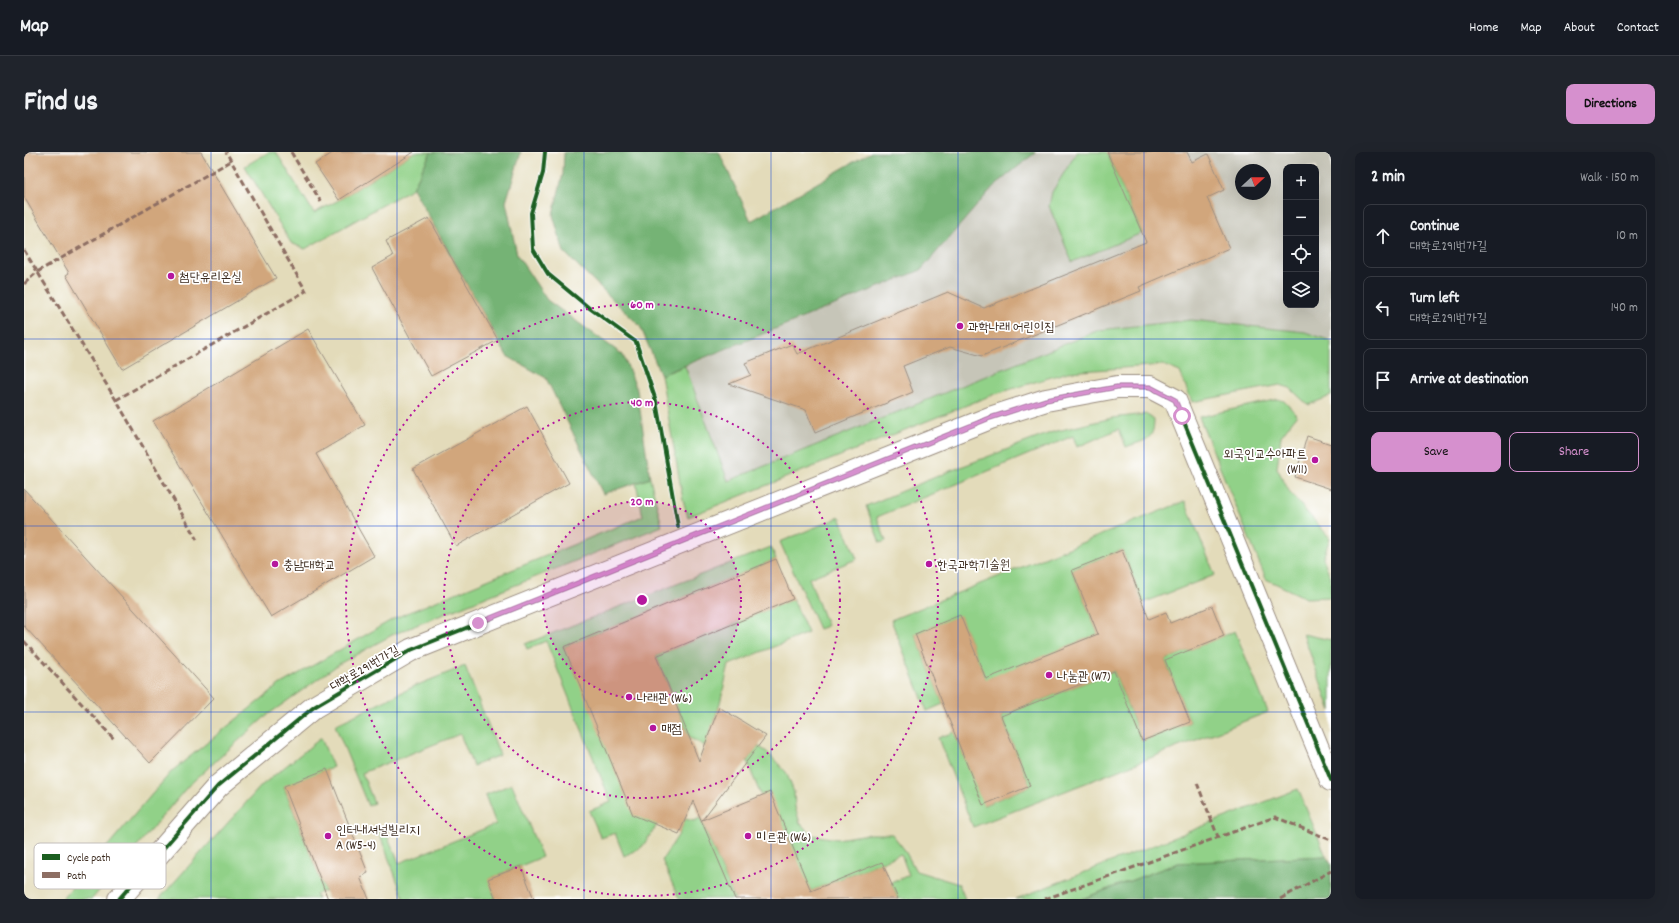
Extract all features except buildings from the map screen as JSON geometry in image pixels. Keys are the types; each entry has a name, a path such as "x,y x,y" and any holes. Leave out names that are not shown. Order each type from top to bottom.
{"street":[{"name":"대학로291번가길","path":"166,845 218,786 314,707 411,650 990,418 1046,400 1117,387 1150,387 1175,400 1331,780"},
{"name":"대학로291번가길","path":"119,899 128,889"}],"shaded area":[{"path":"24,152 1036,152 993,187 1099,330 1331,341 1331,899 24,899"},
{"path":"1036,152 1331,152 1331,341 1305,332 1191,320 1099,330 728,481 685,366 921,270 993,187"}],"green space":[{"path":"269,152 276,152 314,213 339,200 414,152 431,152 413,188 305,249 291,243 245,166"},
{"path":"431,152 521,152 506,202 517,255 547,300 623,355 637,390 650,478 603,494 546,378 507,356 413,188"},
{"path":"564,152 719,152 751,221 871,152 1036,152 993,187 921,270 661,375 640,326 564,252 553,215 563,174"},
{"path":"1077,152 1107,152 1142,233 1072,262 1049,206 1052,192"},
{"path":"1191,320 1305,332 1331,341 1331,396 1308,405 1290,388 1280,385 1192,402 1180,372 1163,365 1068,372 992,395 688,517 683,500 661,375 685,366 728,481 1099,330"},
{"path":"1278,399 1284,401 1297,415 1281,436 1277,468 1290,493 1330,538 1323,558 1331,578 1331,597 1306,598 1266,579 1199,417"},
{"path":"1146,414 1154,420 1154,427 1150,436 1143,441 1126,447 1119,429 1077,447 1073,436 877,517 886,541 880,543 866,506 950,471 1053,432 1112,418"},
{"path":"650,478 662,526 392,635 339,664 266,716 188,786 140,843 110,843 172,771 279,685 395,618 643,516 636,483"},
{"path":"1185,501 1215,575 1143,603 1122,550 1072,570 1098,634 986,680 960,616 915,634 943,704 927,711 891,620"},
{"path":"840,517 857,559 809,578 827,626 819,629 780,542"},
{"path":"771,547 776,559 564,647 657,825 642,847 624,856 615,833 601,838 589,811 611,802 546,641 527,649 525,644"},
{"path":"793,599 808,633 729,665 719,707 705,746 690,738 656,656"},
{"path":"1235,631 1268,712 973,827 938,738 954,732 984,805 1030,786 1001,716 1114,671 1142,741 1190,722 1165,660"},
{"path":"1303,634 1331,640 1331,711"},
{"path":"465,666 500,755 473,766 460,734 362,773 374,803 368,806 335,725 415,686"},
{"path":"321,738 333,767 284,787 325,891 316,894 318,899 159,899 262,785"},
{"path":"758,746 767,752 786,772 794,792 795,807 800,823 812,835 837,839 869,834 892,834 904,849 916,871 959,884 965,899 898,899 891,883 909,875 901,854 811,891 761,796 747,761"},
{"path":"512,784 542,857 489,879 496,899 404,899 379,833 385,830 399,863 496,824 485,795"},
{"path":"1298,789 1326,856 1178,863 1081,899 1016,899"},
{"path":"700,818 735,899 679,899 662,860 679,834 685,819 694,821"},
{"path":"1326,856 1331,864 1331,899 1082,899 1178,863"},
{"path":"71,889 100,889 92,899 62,899"}],"marked path":[{"path":"116,400 306,291 226,152"},
{"path":"291,152 321,202"},
{"path":"24,284 37,272 231,161"},
{"path":"24,250 116,400 197,540"},
{"path":"24,641 114,739"},
{"path":"1197,783 1218,837"},
{"path":"1045,899 1275,817 1331,840"},
{"path":"1280,899 1331,871"}],"cycle path":[{"path":"545,152 543,173 531,213 533,249 548,274 588,307 636,342 656,401 678,526"},
{"path":"166,845 218,786 314,707 411,650 990,418 1046,400 1117,387 1150,387 1175,400 1331,780"},
{"path":"119,899 128,889"}],"place":[{"name":"첨단유리온실","path":"171,276"},
{"name":"과학나래 어린이집","path":"960,326"},
{"name":"외국인교수아파트 (W11)","path":"1315,460"},
{"name":"충남대학교","path":"275,564"},
{"name":"한국과학기술원","path":"929,564"},
{"name":"나눔관 (W7)","path":"1049,675"},
{"name":"나래관 (W6)","path":"629,697"},
{"name":"매점","path":"653,728"},
{"name":"인터내셔널빌리지 A (W5-4)","path":"328,836"},
{"name":"미르관 (W6)","path":"748,836"}],"route":[{"path":"478,623 990,418 1046,400 1117,387 1150,387 1175,400 1182,416"}]}
